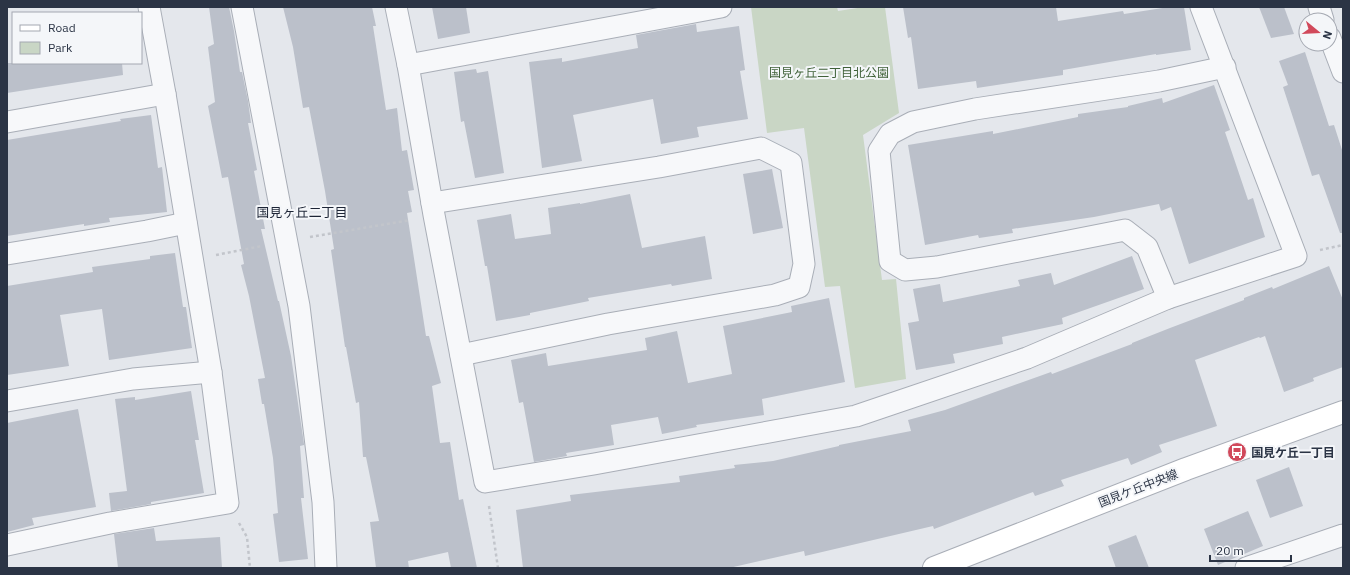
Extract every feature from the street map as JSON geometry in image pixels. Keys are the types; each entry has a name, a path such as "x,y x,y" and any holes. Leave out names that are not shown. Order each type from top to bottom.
{"street":[{"path":"7,544 102,525 228,504 211,372 165,94 149,7"},
{"path":"242,7 299,306 322,494 326,568"},
{"path":"396,7 485,482 594,464 856,416 1027,358 1168,298 1296,256 1202,7"},
{"path":"408,65 721,7"},
{"path":"1335,52 1343,72"},
{"path":"1168,298 1147,247 1125,230 937,267 905,270 890,261 879,151 890,134 913,122 975,109 1159,81 1225,67"},
{"path":"7,122 165,94"},
{"path":"433,209 761,148 791,163 804,264 799,287 775,295 608,324 461,355"},
{"path":"7,254 147,231 186,222"},
{"path":"7,401 133,379 211,372"},
{"name":"国見ケ丘中央線","path":"934,568 1186,469 1343,412"},
{"path":"1246,568 1343,535"}],"path":[{"path":"192,259 286,241 433,209"},
{"path":"485,482 498,568"},
{"path":"228,504 247,537 250,568"}],"green space":[{"name":"国見ヶ丘二丁目北公園","path":"751,7 837,7 838,11 864,7 885,7 899,113 863,135 882,280 896,279 906,379 855,388 840,286 825,287 804,128 767,133"}],"building":[{"path":"209,7 229,7 240,72 242,72 248,101 251,123 248,123 257,170 254,171 265,229 261,229 291,356 304,444 300,446 304,498 301,498 308,559 279,562 273,514 278,513 273,458 264,404 262,404 258,379 265,378 249,296 241,265 244,264 228,177 222,178 208,106 215,102 208,47 214,44"},
{"path":"283,7 372,7 376,26 373,26 386,110 397,108 402,151 407,150 414,190 408,191 412,212 407,213 426,336 429,336 441,383 432,386 440,443 450,442 459,500 463,499 477,568 451,568 448,552 408,561 409,568 376,568 370,522 379,521 366,457 363,457 359,402 356,403 345,347 331,250 334,249 325,191 309,107 303,108 293,47"},
{"path":"432,7 466,7 470,33 438,39"},
{"path":"903,7 1056,7 1058,21 1123,11 1124,14 1169,7 1184,7 1191,50 1156,54 1063,70 1063,75 977,88 976,81 918,89 911,37 908,38"},
{"path":"1259,7 1284,7 1294,34 1271,38"},
{"path":"696,24 697,32 739,26 745,70 740,71 748,119 697,127 699,137 661,144 653,99 573,115 582,161 542,168 529,62 562,58 562,62 638,48 636,35"},
{"path":"1305,52 1329,126 1334,125 1343,153 1343,233 1340,233 1319,174 1312,176 1283,87 1288,85 1279,61"},
{"path":"7,63 122,64 123,75 7,93"},
{"path":"476,69 477,73 488,71 504,173 475,178 464,121 461,122 454,72"},
{"path":"1214,85 1230,130 1225,132 1248,200 1253,198 1265,237 1189,264 1171,207 1161,211 1159,204 1094,217 1012,229 1013,233 979,238 978,235 925,245 908,145 993,131 993,134 1078,117 1078,114 1128,107 1162,98 1163,103"},
{"path":"151,115 158,168 162,167 167,212 109,218 110,222 84,226 84,224 7,236 7,140 121,121 120,119"},
{"path":"772,169 783,228 753,234 743,174"},
{"path":"630,194 642,248 705,236 712,279 672,286 671,284 588,298 589,301 530,313 530,315 496,321 487,266 485,266 477,220 511,214 515,239 551,234 548,208 580,204"},
{"path":"175,253 183,307 186,307 192,348 109,360 102,309 60,315 69,366 7,375 7,286 93,272 92,267 150,259 150,256"},
{"path":"1132,256 1144,289 1062,318 1063,324 1002,337 1003,344 953,354 955,363 916,370 908,323 919,321 913,289 940,284 943,302 1020,286 1018,280 1051,273 1054,285"},
{"path":"1329,266 1343,300 1343,367 1313,378 1314,381 1284,392 1265,336 1195,360 1217,426 1159,445 1162,452 1131,465 1128,458 1061,480 1064,486 1035,496 1033,492 934,529 933,526 805,556 804,551 729,568 523,568 516,510 571,501 570,495 680,482 679,476 735,468 734,465 773,461 839,445 911,431 908,420 945,410 1051,372 1052,374"},
{"path":"829,298 845,382 762,399 764,415 696,425 697,427 662,434 658,417 611,425 614,445 566,453 567,456 534,462 523,402 519,403 511,360 546,353 548,366 647,350 645,338 677,331 688,383 732,374 723,326 792,312 791,306"},
{"path":"191,391 199,440 195,440 204,493 151,502 151,504 111,511 109,493 127,491 115,399 135,397 135,400"},
{"path":"78,409 96,507 32,518 34,525 7,532 7,423"},
{"path":"1289,467 1303,506 1270,518 1256,480"},
{"path":"1248,511 1263,546 1218,565 1204,529"},
{"path":"154,528 156,541 220,537 222,568 118,568 114,534"},
{"path":"1136,535 1149,568 1116,568 1108,546"}],"place":[{"name":"国見ケ丘一丁目","path":"1237,452"}],"district":[{"name":"国見ヶ丘二丁目","path":"302,212"}]}
